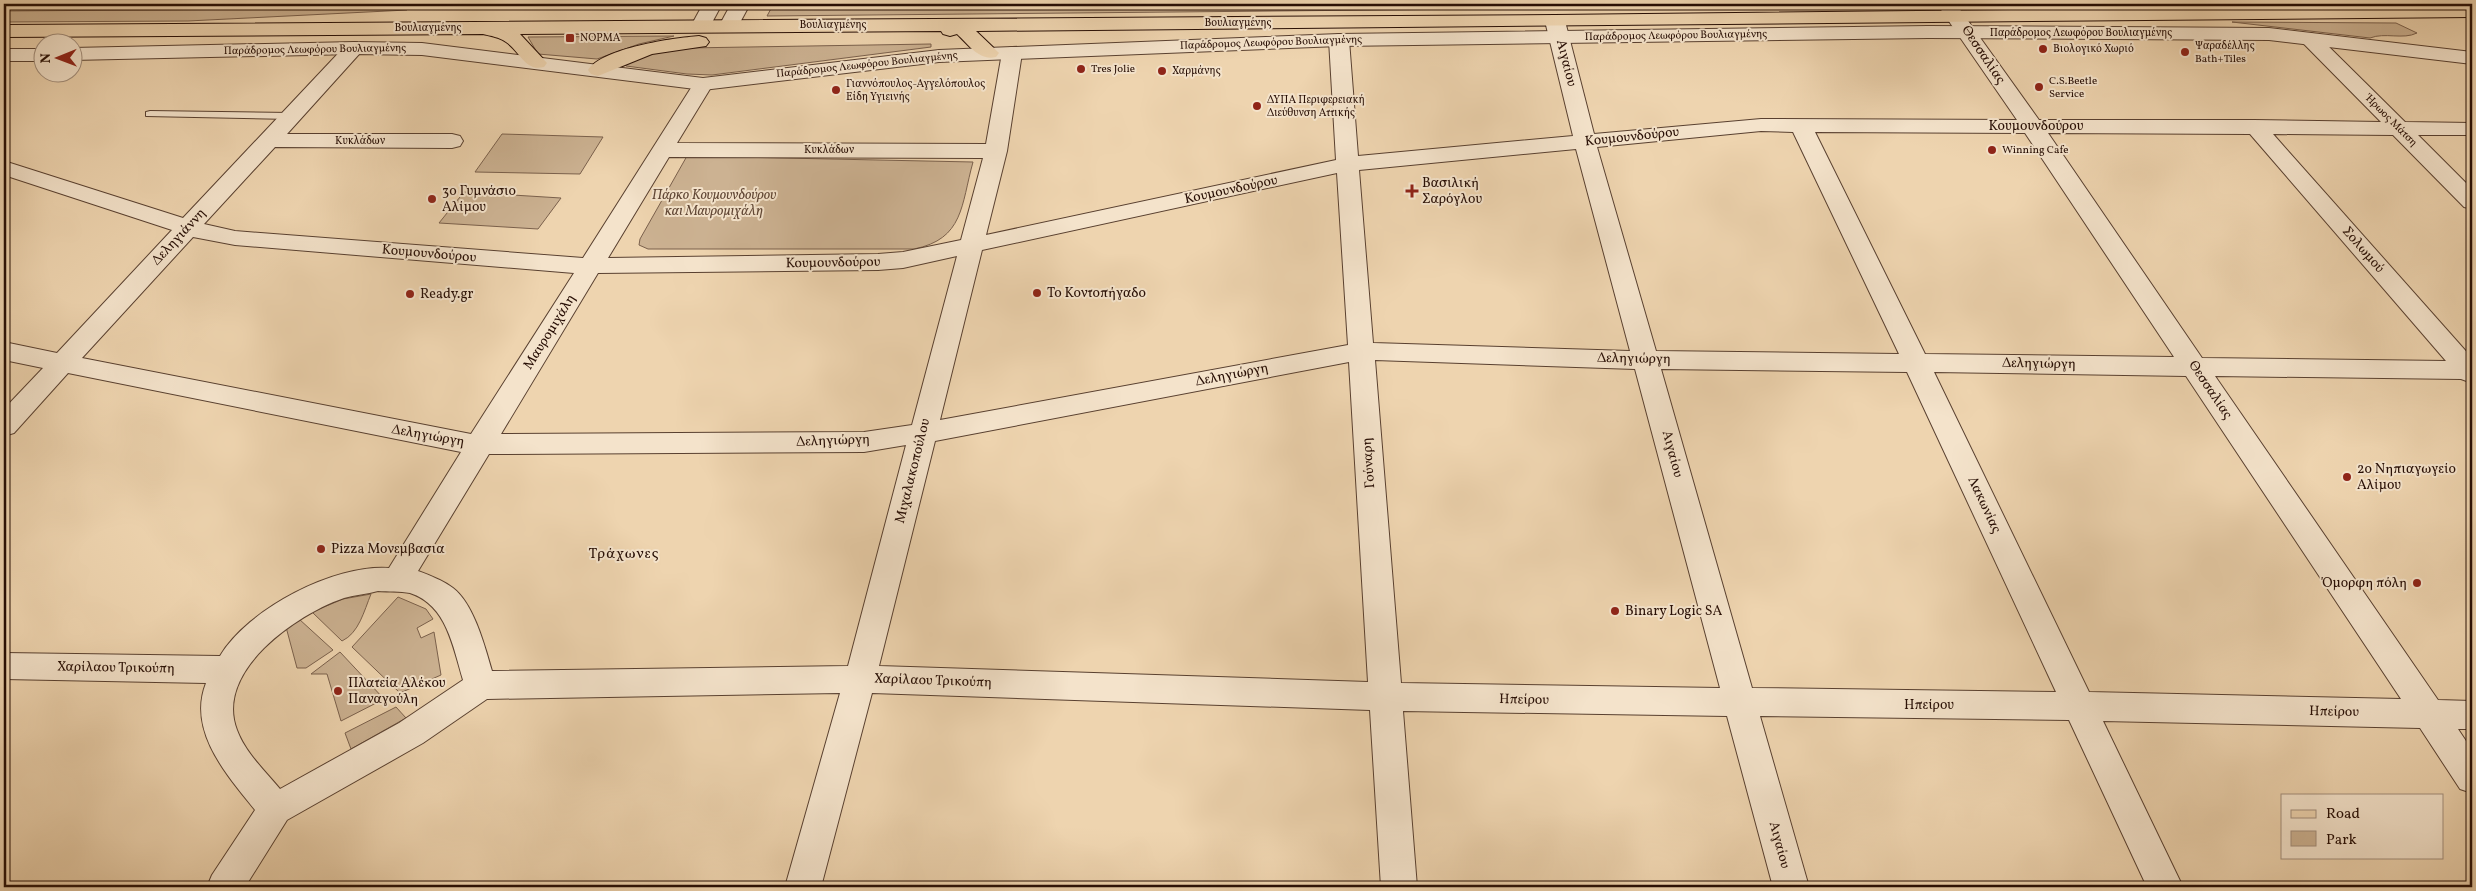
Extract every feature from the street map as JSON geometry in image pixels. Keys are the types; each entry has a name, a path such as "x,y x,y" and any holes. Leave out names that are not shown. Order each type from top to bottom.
{"main road":[{"name":"Βουλιαγμένης","path":"4,31 959,25 1557,29 1736,18 1797,17 1951,9 2016,15 2472,11"},
{"path":"2149,33 2163,14"},
{"path":"2016,15 2057,33"},
{"path":"1797,17 1843,34"},
{"path":"1736,18 1772,34"},
{"path":"598,70 619,58 675,44 742,40 922,40 942,35 959,25 989,54"},
{"path":"476,28 506,33 517,40 537,62"}],"street":[{"path":"701,26 712,4"},
{"path":"730,26 740,4"},
{"name":"Θεσσαλίας","path":"1951,9 2472,778"},
{"name":"Παράδρομος Λεωφόρου Βουλιαγμένης","path":"82,54 354,48 422,49 703,84 905,58 1557,29 1772,34 1967,32 2268,34 2472,58"},
{"name":"Αιγαίου","path":"1557,29 1586,142 1791,887"},
{"name":"Ήρωος Μάτση","path":"2310,39 2472,202"},
{"name":"Γούναρη","path":"1339,40 1399,887"},
{"name":"Δεληγιάννη","path":"4,426 354,48"},
{"name":"Μιχαλακοπούλου","path":"803,887 860,679 996,151 1012,53"},
{"path":"4,55 32,55"},
{"name":"Μαυρομιχάλη","path":"397,580 703,84"},
{"name":"Λακωνίας","path":"1800,124 1916,363 2165,887"},
{"name":"Κουμουνδούρου","path":"4,168 188,227 235,238 591,266 878,262 903,260 1348,164 1761,125 2254,126 2472,129"},
{"name":"Σολωμού","path":"2254,126 2471,372"},
{"name":"Κυκλάδων","path":"268,140 452,141"},
{"name":"Κυκλάδων","path":"662,150 996,151"},
{"name":"Δεληγιώργη","path":"4,351 424,436 481,444 864,442 923,433 1361,351 1646,360 2193,366 2471,372"},
{"path":"225,887 275,809 411,733 481,685 455,612 449,603 431,588 413,582 376,580 343,586 301,603 279,617 253,638 229,670 220,690 217,703 219,727 227,745 275,809"},
{"name":"Χαρίλαου Τρικούπη","path":"4,666 229,670"},
{"name":"Χαρίλαου Τρικούπη","path":"481,685 860,679 1386,697"},
{"name":"Ηπείρου","path":"1386,697 1740,704 2079,706 2472,715"}],"lane":[{"path":"150,114 291,116"}],"green space":[{"path":"1758,4 1681,7 767,16 773,5"},
{"path":"409,8 407,10 188,21 4,22 4,11"},
{"path":"2232,22 2396,23 2417,33 2406,36 2376,36 2370,38"},
{"path":"674,36 639,44 597,59 538,54 528,37"},
{"path":"931,44 931,47 712,75 687,74 626,66 625,64 638,56 687,48"},
{"path":"502,134 603,137 580,174 475,172"},
{"name":"Πάρκο Κουμουνδούρου και Μαυρομιχάλη","path":"687,156 973,162 958,218 943,237 914,249 648,249 639,245 640,239"},
{"path":"464,192 561,198 538,229 439,223"},
{"path":"371,594 357,627 353,633 342,641 312,612 343,599"},
{"path":"398,597 426,609 433,619 417,628 421,638 434,632 441,675 400,693 352,647"},
{"path":"299,619 333,650 306,668 297,668 286,627"},
{"path":"340,652 384,699 341,721 327,674 311,674"},
{"path":"396,707 406,718 351,749 345,733"}],"place":[{"name":"ΝΟΡΜΑ","path":"570,38"},
{"name":"Βιολογικό Χωριό","path":"2043,49"},
{"name":"Ψαραδέλλης Bath+Tiles","path":"2185,52"},
{"name":"Tres Jolie","path":"1081,69"},
{"name":"Χαρμάνης","path":"1162,71"},
{"name":"C.S.Beetle Service","path":"2039,87"},
{"name":"Γιαννόπουλος-Αγγελόπουλος Είδη Υγιεινής","path":"836,90"},
{"name":"ΔΥΠΑ Περιφερειακή Διεύθυνση Αττικής","path":"1257,106"},
{"name":"Winning Cafe","path":"1992,150"},
{"name":"Βασιλική Σαρόγλου","path":"1412,191"},
{"name":"3ο Γυμνάσιο Αλίμου","path":"432,199"},
{"name":"Το Κοντοπήγαδο","path":"1037,293"},
{"name":"Ready.gr","path":"410,294"},
{"name":"2ο Νηπιαγωγείο Αλίμου","path":"2347,477"},
{"name":"Pizza Μονεμβασια","path":"321,549"},
{"name":"Όμορφη πόλη","path":"2417,583"},
{"name":"Binary Logic SA","path":"1615,611"},
{"name":"Πλατεία Αλέκου Παναγούλη","path":"338,691"}],"district":[{"name":"Τράχωνες","path":"624,554"}]}
